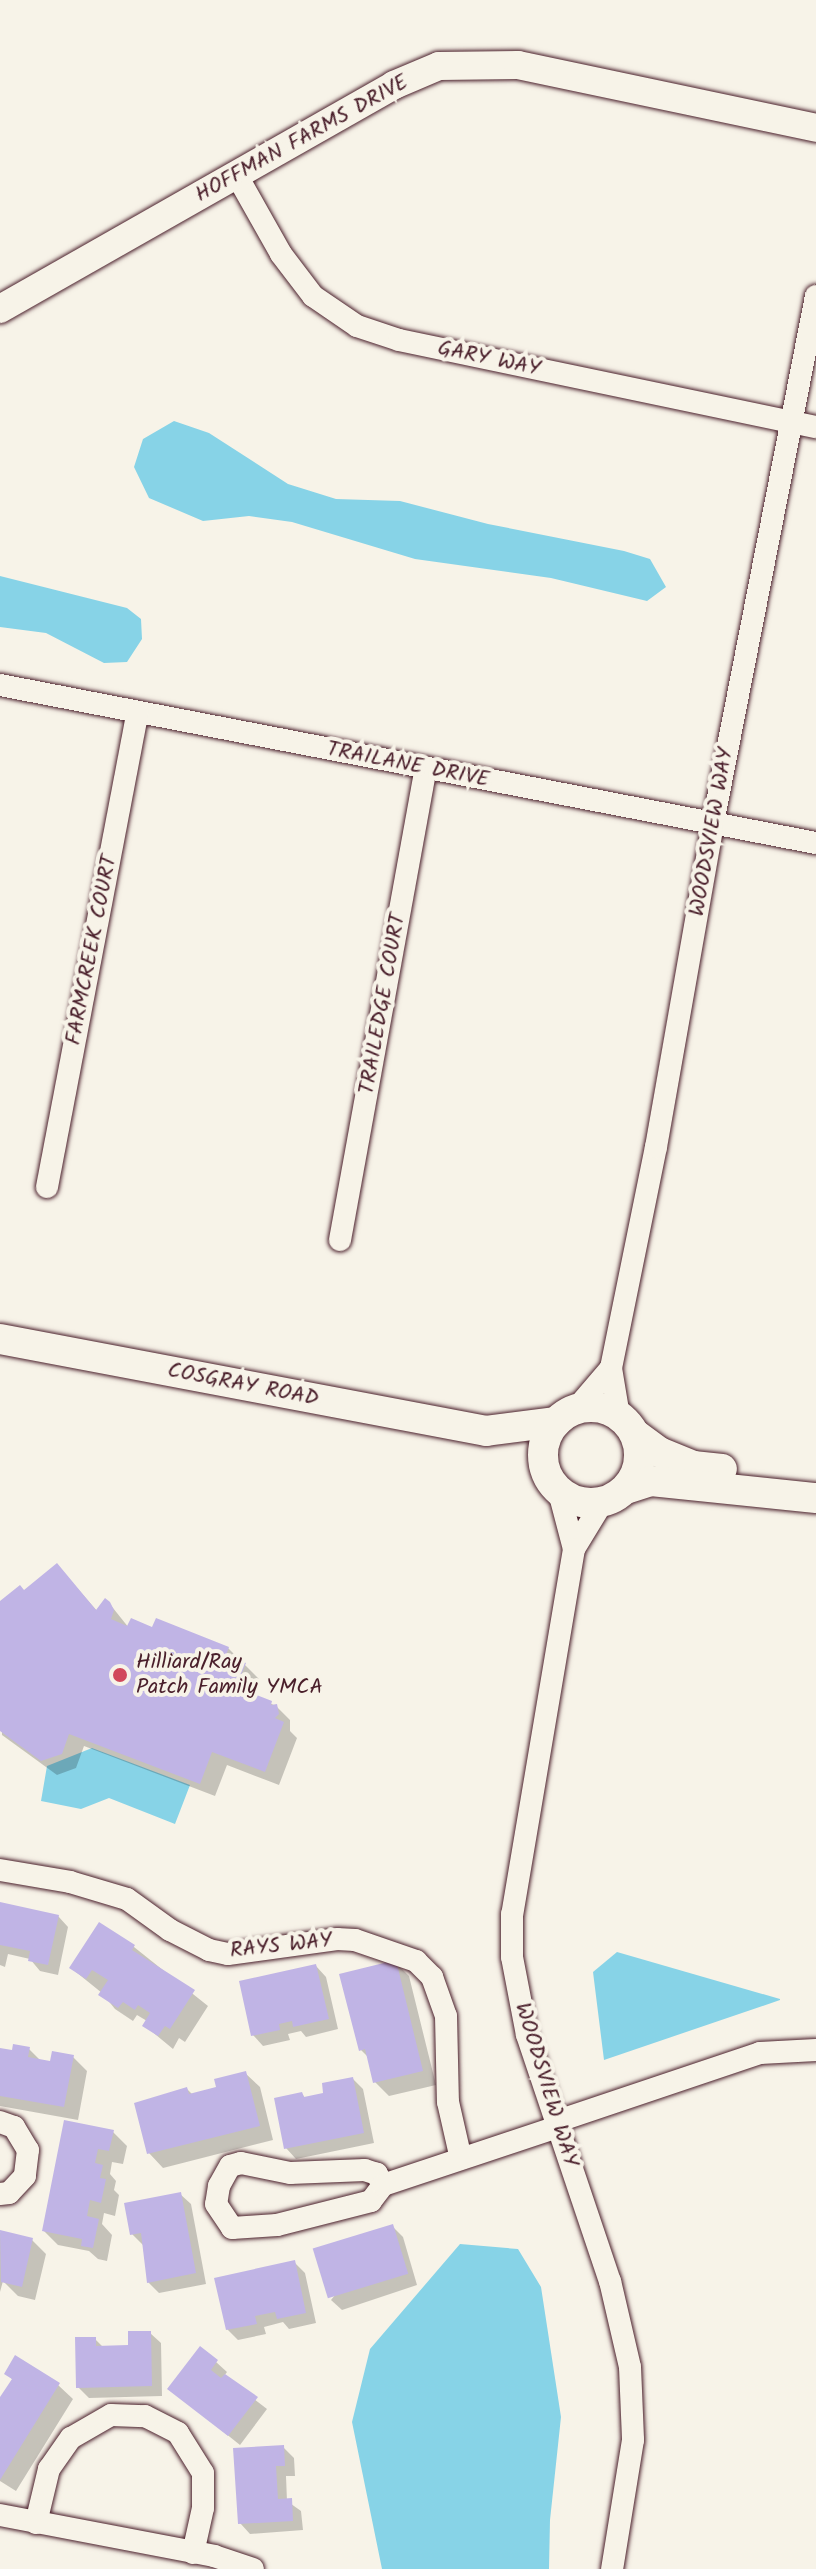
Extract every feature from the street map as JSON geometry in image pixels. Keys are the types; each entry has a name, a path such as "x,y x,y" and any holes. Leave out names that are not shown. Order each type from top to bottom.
{"main road":[{"name":"COSGRAY ROAD","path":"0,1339 486,1431 566,1416"},
{"path":"816,1479 693,1466 659,1452 598,1407 566,1416 544,1445 552,1481 587,1504 651,1481 816,1498"},
{"path":"614,1496 637,1470 627,1426"},
{"name":"COSGRAY ROAD","path":"486,1431 552,1481"}],"street":[{"name":"HOFFMAN FARMS DRIVE","path":"0,309 394,85 439,66 518,65 816,128"},
{"name":"GARY WAY","path":"236,174 281,254 313,296 357,326 399,340 816,427"},
{"name":"WOODSVIEW WAY","path":"627,1426 611,1368 656,1147 713,823 816,296"},
{"name":"TRAILANE DRIVE","path":"0,685 137,714 816,843"},
{"name":"FARMCREEK COURT","path":"47,1187 137,714"},
{"name":"TRAILEDGE COURT","path":"340,1240 426,768"},
{"name":"WOODSVIEW WAY","path":"566,1416 611,1368"},
{"name":"WOODSVIEW WAY","path":"552,1481 574,1549"},
{"name":"WOODSVIEW WAY","path":"612,2569 633,2440 630,2367 610,2281 527,2035 512,1957 512,1914 574,1549 614,1496"},
{"name":"RAYS WAY","path":"0,1870 70,1882 127,1899 170,1930 218,1952 228,1954 337,1939 355,1940 416,1961 432,1977 446,2016 448,2102 461,2159"},
{"path":"383,2185 377,2174 365,2170 290,2173 241,2163 230,2166 219,2186 216,2204 227,2224 246,2229 371,2201 383,2185 760,2053 816,2050"},
{"path":"0,2122 14,2127 28,2150 25,2176 9,2193 0,2194"},
{"path":"36,2523 49,2469 71,2438 111,2415 145,2416 178,2433 203,2473 203,2508 193,2553"},
{"path":"0,2515 193,2553 253,2569"}],"water":[{"path":"174,421 209,433 288,484 336,499 400,501 488,524 624,551 650,559 666,587 647,601 551,578 415,559 292,522 249,516 203,521 149,498 134,467 143,439"},
{"path":"0,576 127,608 141,619 142,639 127,662 104,663 46,633 0,627"},
{"path":"92,1748 190,1785 175,1824 109,1798 81,1809 41,1801 47,1766"},
{"path":"617,1952 780,2000 604,2060 593,1972"},
{"path":"460,2244 518,2249 541,2287 561,2417 550,2520 549,2569 382,2569 352,2422 370,2349"}],"building":[{"name":"Hilliard/Ray Patch Family YMCA","path":"57,1563 96,1610 105,1598 110,1602 114,1610 111,1619 127,1626 131,1618 152,1627 156,1618 229,1647 226,1655 246,1663 236,1687 272,1701 271,1705 277,1704 279,1714 275,1718 284,1722 265,1772 212,1752 200,1784 69,1734 62,1754 41,1761 0,1731 0,1601 20,1585 24,1590"},
{"path":"0,1902 59,1915 48,1965 28,1961 30,1951 0,1945"},
{"path":"99,1922 135,1945 132,1950 195,1990 170,2029 165,2026 158,2036 142,2026 150,2013 138,2005 135,2010 123,2002 118,2008 98,1995 108,1980 92,1970 86,1979 69,1968"},
{"path":"396,1960 423,2071 373,2083 365,2049 359,2051 339,1974"},
{"path":"316,1964 329,2019 293,2027 292,2021 279,2024 280,2030 251,2036 239,1981"},
{"path":"13,2044 30,2047 28,2057 50,2061 52,2051 74,2055 64,2107 0,2096 0,2048 12,2050"},
{"path":"246,2071 260,2126 147,2154 134,2103 187,2087 189,2094 216,2087 214,2079"},
{"path":"353,2077 364,2133 284,2149 274,2098 302,2092 304,2097 323,2093 322,2083"},
{"path":"64,2120 114,2130 109,2151 98,2149 95,2163 103,2165 100,2178 106,2179 101,2203 90,2200 87,2216 99,2219 93,2248 81,2246 82,2239 42,2231"},
{"path":"181,2192 196,2273 147,2283 141,2233 130,2235 124,2203"},
{"path":"393,2224 408,2274 328,2298 313,2249"},
{"path":"0,2230 33,2238 22,2287 1,2282"},
{"path":"295,2260 306,2313 277,2319 275,2312 255,2316 257,2324 226,2330 214,2278"},
{"path":"128,2331 151,2331 152,2386 76,2388 75,2337 96,2337 96,2346 128,2345"},
{"path":"200,2346 218,2360 211,2370 221,2378 225,2374 258,2397 228,2436 167,2389"},
{"path":"15,2355 60,2383 0,2480 0,2397 12,2379 4,2374"},
{"path":"284,2445 285,2466 276,2466 278,2499 292,2498 293,2521 238,2524 233,2448"}],"place":[{"name":"Hilliard/Ray Patch Family YMCA","path":"120,1675"}]}
